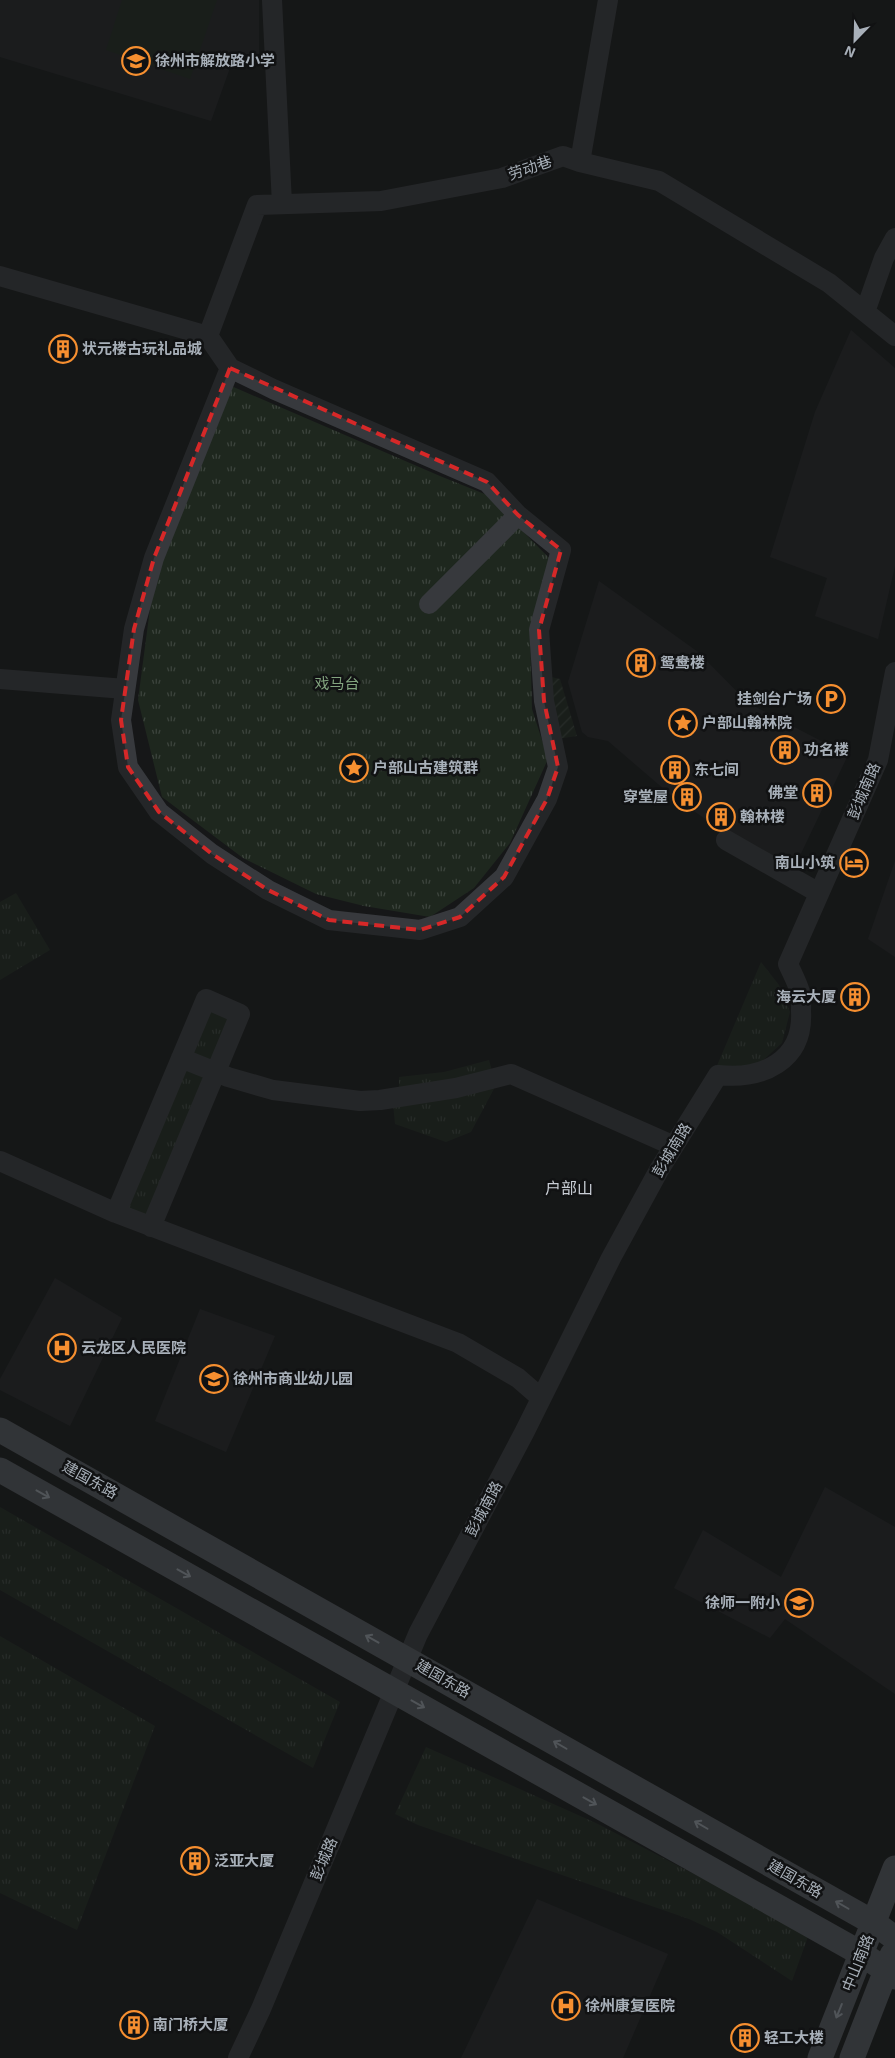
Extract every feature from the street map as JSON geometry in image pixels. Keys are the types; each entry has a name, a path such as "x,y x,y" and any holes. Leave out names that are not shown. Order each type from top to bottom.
{"main road":[{"name":"建国东路","path":"0,1430 408,1659 887,1935"},
{"path":"0,1470 394,1690 878,1966"},
{"name":"中山南路","path":"852,2058 887,1935 895,1868"},
{"name":"中山南路","path":"820,2058 878,1966"}],"street":[{"path":"272,0 282,204"},
{"path":"580,162 608,0"},
{"name":"劳动巷","path":"208,336 257,205 381,201 502,178 563,156 580,162 659,181 829,283 895,336"},
{"path":"865,312 884,258 895,238"},
{"path":"0,276 208,336 230,368 273,389 487,482 518,516 561,550 539,630 544,701 558,767 546,799 504,877 460,917 420,930 329,920 268,890 212,854 159,812 128,767 121,720 134,629 154,558 230,368"},
{"path":"429,604 518,516"},
{"name":"彭城南路","path":"408,1659 418,1634 541,1398 611,1258 674,1146 718,1075 735,1077 758,1073 784,1059 797,1042 802,1025 800,993 788,964 888,737 895,672"},
{"path":"0,679 125,689"},
{"path":"726,840 819,893"},
{"path":"116,1213 206,998 240,1014 151,1227"},
{"path":"181,1058 216,1072 273,1090 360,1101 380,1100 456,1088 511,1074 674,1146"},
{"path":"0,1161 151,1227 458,1343 518,1378 541,1398"},
{"name":"彭城路","path":"238,2058 261,2009 408,1659"}],"highlighted area":[{"path":"230,368 487,482 518,515 561,550 539,630 544,701 558,767 547,799 504,877 460,917 420,930 329,920 268,890 212,854 159,812 128,767 121,720 134,629 154,558"}],"shaded area":[{"name":"徐州市解放路小学","path":"0,0 259,0 259,66 231,65 211,121 0,57"},
{"path":"851,330 895,368 895,566 878,639 815,616 827,578 770,557 815,412"},
{"name":"户部山翰林院","path":"599,581 698,652 748,703 848,755 795,866 741,841 704,818 672,796 608,741 588,737 582,732 568,682"},
{"path":"895,861 895,957 868,939"},
{"name":"云龙区人民医院","path":"55,1278 122,1318 70,1426 0,1390 0,1379"},
{"name":"徐州市商业幼儿园","path":"200,1309 275,1336 226,1452 155,1421"},
{"name":"徐师一附小","path":"825,1487 895,1527 895,1694 785,1619 770,1638 674,1588 703,1530 781,1577"},
{"name":"徐州康复医院","path":"537,1899 668,1954 623,2058 461,2058"}],"green space":[{"path":"122,0 217,0 190,79 106,50"},
{"name":"戏马台","path":"229,385 487,495 554,563 530,627 532,709 548,759 510,843 474,888 430,917 364,906 316,894 243,858 162,797 138,700 151,601 173,526"},
{"path":"547,676 560,679 577,736 557,739"},
{"path":"16,893 50,950 0,980 0,902"},
{"path":"761,962 779,985 790,1012 782,1043 758,1065 716,1068"},
{"path":"206,999 240,1014 154,1221 119,1206"},
{"path":"489,1060 496,1085 471,1132 446,1142 395,1124 392,1093 399,1092 399,1077 444,1072"},
{"path":"0,1507 340,1702 313,1768 0,1590"},
{"path":"0,1636 155,1726 77,1930 0,1893"},
{"path":"426,1747 596,1823 809,1934 792,1981 717,1932 689,1919 418,1825 395,1814"}],"place":[{"name":"徐州市解放路小学","path":"136,61"},
{"name":"状元楼古玩礼品城","path":"63,349"},
{"name":"鸳鸯楼","path":"641,663"},
{"name":"挂剑台广场","path":"831,699"},
{"name":"户部山翰林院","path":"683,723"},
{"name":"功名楼","path":"785,750"},
{"name":"户部山古建筑群","path":"354,768"},
{"name":"东七间","path":"675,770"},
{"name":"佛堂","path":"817,793"},
{"name":"穿堂屋","path":"687,797"},
{"name":"翰林楼","path":"721,817"},
{"name":"南山小筑","path":"854,863"},
{"name":"海云大厦","path":"855,997"},
{"name":"云龙区人民医院","path":"62,1348"},
{"name":"徐州市商业幼儿园","path":"214,1379"},
{"name":"徐师一附小","path":"799,1603"},
{"name":"泛亚大厦","path":"195,1861"},
{"name":"徐州康复医院","path":"566,2006"},
{"name":"南门桥大厦","path":"134,2025"},
{"name":"轻工大楼","path":"745,2038"}],"district":[{"name":"户部山","path":"569,1188"}]}
